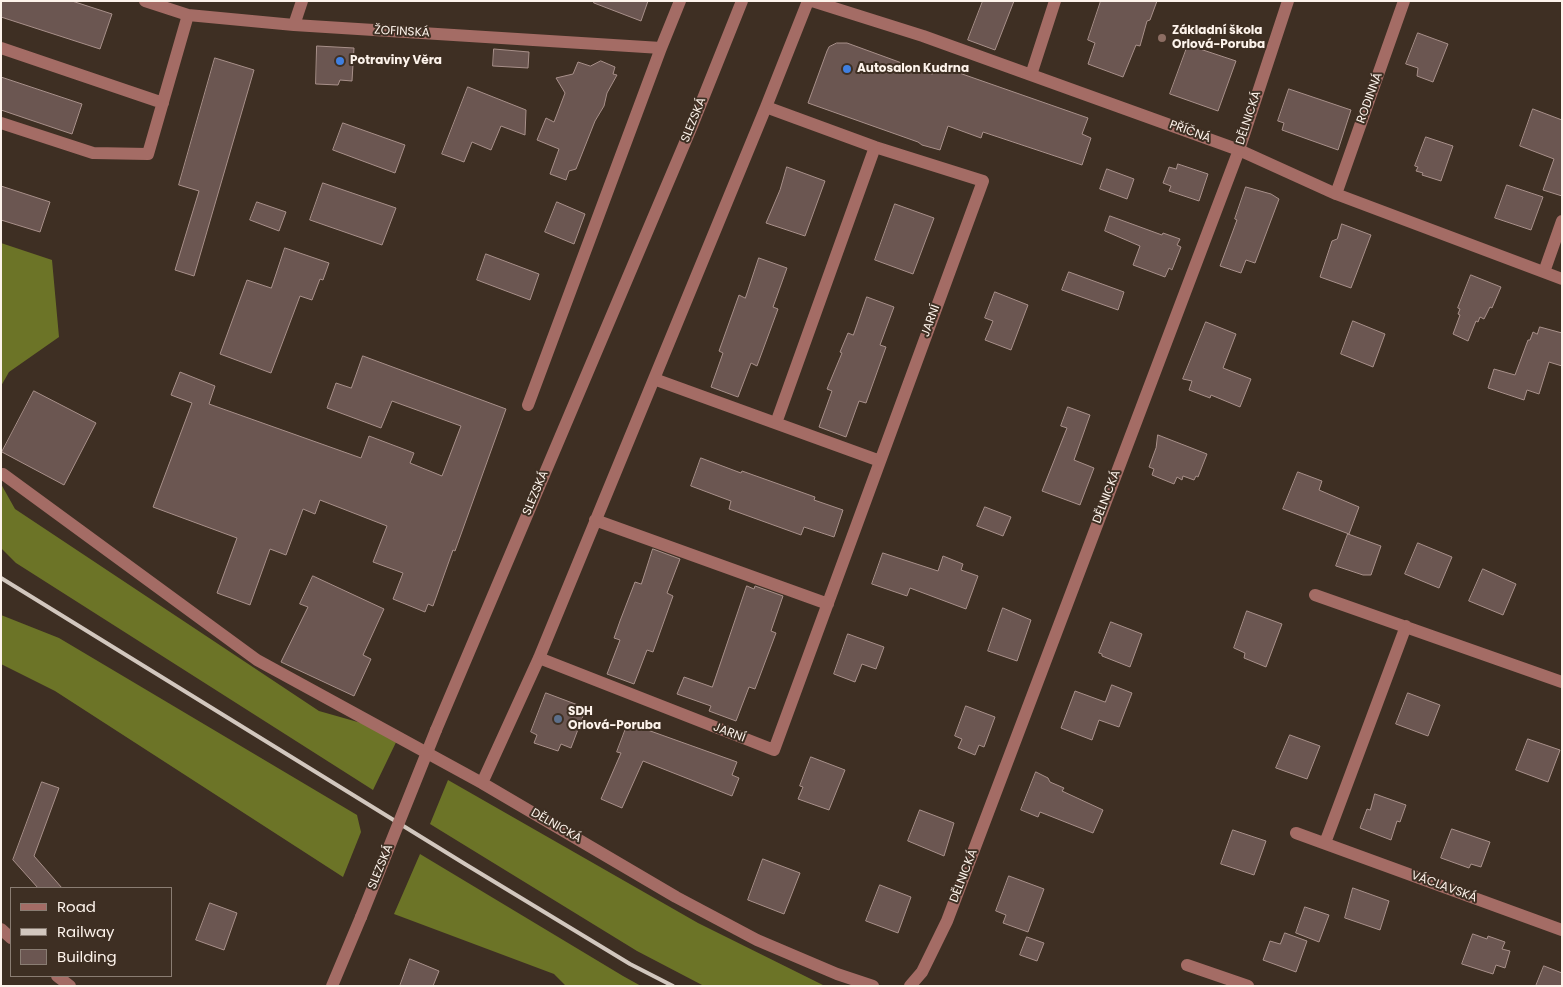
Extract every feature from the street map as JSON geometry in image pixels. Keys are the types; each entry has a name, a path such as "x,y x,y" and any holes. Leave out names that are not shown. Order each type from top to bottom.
{"street":[{"name":"ŽOFINSKÁ","path":"145,1 188,15 294,26 661,48"},
{"path":"294,26 302,1"},
{"path":"528,405 680,1"},
{"name":"SLEZSKÁ","path":"332,986 436,730 692,126 742,1"},
{"path":"482,782 539,658 766,108 808,1"},
{"name":"PŘÍČNÁ","path":"812,1 924,36 1239,150 1336,194 1562,279"},
{"path":"1031,75 1055,1"},
{"name":"DĚLNICKÁ","path":"910,986 922,972 947,921 1239,150 1288,1"},
{"name":"RODINNÁ","path":"1336,194 1404,1"},
{"path":"1,123 93,153 148,154 188,15"},
{"path":"1,48 163,103"},
{"path":"766,108 875,147 776,423"},
{"name":"JARNÍ","path":"539,658 774,750 983,181 875,147"},
{"path":"1544,272 1562,221"},
{"path":"654,380 880,461"},
{"name":"DĚLNICKÁ","path":"3,474 257,660 482,782 676,897 757,940 837,974 873,986"},
{"path":"595,520 828,604"},
{"path":"1315,595 1562,682"},
{"path":"1325,843 1406,626"},
{"name":"VÁCLAVSKÁ","path":"1296,833 1562,930"},
{"path":"1187,965 1248,986"},
{"path":"58,977 70,986"}],"green space":[{"path":"1,243 52,260 59,337 9,372 1,386"},
{"path":"1,484 15,509 319,711 400,734 373,790 16,563 1,548"},
{"path":"1,615 59,638 357,815 361,832 343,877 55,691 1,664"},
{"path":"448,780 698,923 825,986 704,986 637,951 430,824"},
{"path":"420,854 641,986 566,986 554,974 394,914"}],"building":[{"path":"1,1 72,1 112,14 100,49 1,17"},
{"path":"594,1 648,1 641,21 594,3"},
{"path":"983,1 1014,1 995,50 968,40"},
{"path":"1101,1 1157,1 1150,20 1147,21 1140,46 1136,45 1123,77 1088,64 1095,43 1088,40"},
{"path":"1418,33 1448,44 1433,82 1417,76 1418,68 1406,64"},
{"path":"837,43 847,43 932,74 945,68 1088,118 1082,134 1091,138 1082,165 983,132 981,138 948,126 940,150 808,103 827,51 829,47"},
{"path":"1188,45 1236,61 1218,111 1170,94"},
{"path":"317,46 354,48 352,81 340,80 338,85 316,84"},
{"path":"494,49 529,52 528,68 493,66"},
{"path":"215,58 254,70 194,276 175,270 199,191 179,185"},
{"path":"601,61 615,67 613,74 617,75 607,93 604,106 595,121 576,169 569,171 566,180 550,174 559,149 537,140 546,118 554,122 565,93 556,78 573,74 578,62 590,66"},
{"path":"1,77 82,104 72,134 1,110"},
{"path":"468,87 526,110 525,135 501,126 491,150 472,142 464,162 442,154"},
{"path":"1289,89 1351,110 1338,150 1282,130 1284,123 1278,121"},
{"path":"1533,109 1562,120 1562,196 1543,190 1554,159 1520,146"},
{"path":"343,123 405,145 395,173 333,150"},
{"path":"1426,137 1453,146 1441,181 1416,171 1418,167 1415,166"},
{"path":"1178,164 1208,174 1199,201 1169,191 1171,186 1163,183 1169,167 1176,169"},
{"path":"787,167 825,181 805,236 766,223 780,190"},
{"path":"1107,169 1134,179 1127,199 1100,189"},
{"path":"323,183 396,208 382,245 310,220"},
{"path":"1507,185 1543,197 1531,230 1495,218"},
{"path":"1,186 50,202 40,232 1,220"},
{"path":"1246,187 1271,194 1279,199 1255,263 1246,260 1241,273 1220,266 1237,220 1235,219"},
{"path":"257,202 286,212 279,231 250,220"},
{"path":"557,202 585,214 574,244 545,232"},
{"path":"895,204 934,218 913,274 875,260"},
{"path":"1110,216 1162,235 1163,233 1180,239 1177,245 1181,247 1172,270 1169,268 1165,277 1133,265 1140,246 1105,231"},
{"path":"1342,224 1371,235 1351,288 1320,277 1332,241 1337,239"},
{"path":"285,248 329,263 323,280 320,279 312,300 300,296 271,373 220,354 247,280 271,288"},
{"path":"486,254 539,274 530,300 477,280"},
{"path":"759,258 787,268 773,307 778,309 757,366 751,363 738,397 711,387 723,353 719,351 739,295 745,298"},
{"path":"1069,272 1124,292 1118,310 1062,290"},
{"path":"1471,275 1501,287 1492,308 1490,307 1484,319 1480,317 1478,322 1476,321 1468,341 1453,334 1460,315 1458,314 1460,309 1458,308"},
{"path":"995,292 1028,305 1011,350 985,340 993,321 985,318"},
{"path":"867,297 894,307 880,345 886,347 866,403 859,401 846,437 819,427 832,391 827,389 842,353 840,352 848,333 853,335"},
{"path":"1353,321 1385,334 1373,367 1341,354"},
{"path":"1206,322 1236,334 1223,368 1251,379 1240,407 1211,395 1210,398 1189,390 1192,381 1183,379"},
{"path":"1540,327 1562,333 1562,366 1549,362 1539,394 1527,390 1524,400 1488,388 1494,369 1515,375 1528,340 1530,340 1533,332 1537,334"},
{"path":"363,356 506,409 455,551 453,550 433,606 428,604 425,612 393,599 403,573 373,562 387,526 320,500 315,514 303,509 286,555 270,549 250,605 217,593 237,538 153,507 192,403 171,395 180,372 215,386 209,404 361,458 369,436 414,453 410,463 442,476 461,426 392,401 381,428 327,408 336,383 351,388"},
{"path":"34,391 96,423 64,485 2,452"},
{"path":"1068,407 1090,415 1074,460 1094,468 1080,505 1042,491 1067,428 1061,426"},
{"path":"1158,435 1207,454 1198,477 1196,476 1194,480 1183,476 1182,480 1177,477 1174,484 1152,475 1154,469 1149,467 1156,448"},
{"path":"701,458 815,497 814,500 843,510 834,537 804,527 801,535 729,509 731,501 691,486"},
{"path":"1298,472 1322,481 1319,490 1359,507 1349,534 1283,509"},
{"path":"985,507 1011,517 1003,536 977,526"},
{"path":"1348,534 1381,546 1371,575 1363,575 1336,566"},
{"path":"1418,543 1452,557 1439,588 1405,574"},
{"path":"653,549 680,559 667,593 673,596 653,652 647,650 634,684 607,674 620,640 614,638 620,621 635,582 641,584"},
{"path":"883,553 938,571 943,556 963,564 961,570 978,576 966,609 910,588 907,596 872,584"},
{"path":"1483,569 1516,584 1503,615 1469,601"},
{"path":"313,576 384,609 363,655 371,659 354,696 281,662 308,607 300,604"},
{"path":"747,586 754,589 755,586 783,596 771,631 776,633 755,689 749,687 736,721 709,711 711,706 677,694 684,677 712,687"},
{"path":"1003,608 1031,620 1017,661 988,651"},
{"path":"1247,611 1282,624 1266,667 1244,658 1245,653 1234,648"},
{"path":"1111,622 1142,634 1130,667 1099,653"},
{"path":"848,634 884,647 876,669 862,664 855,682 834,674"},
{"path":"1112,685 1132,693 1119,727 1099,720 1092,740 1061,728 1075,691 1105,702"},
{"path":"546,693 586,708 571,748 561,744 558,751 534,743 537,735 531,732"},
{"path":"1408,693 1440,705 1428,736 1396,724"},
{"path":"966,706 995,717 984,747 979,745 975,755 958,748 962,739 955,736"},
{"path":"628,723 737,762 732,775 739,778 732,796 643,761 622,808 601,799 621,753 617,752"},
{"path":"1290,735 1320,746 1307,779 1276,768"},
{"path":"1528,739 1560,750 1548,782 1516,770"},
{"path":"811,757 845,770 829,810 798,799 803,787 800,786"},
{"path":"1036,772 1048,778 1050,782 1064,788 1062,791 1103,810 1093,833 1040,812 1038,817 1021,810"},
{"path":"42,782 59,788 34,856 61,887 37,887 13,860"},
{"path":"1375,794 1406,805 1400,822 1397,821 1391,840 1360,828 1367,809 1370,810"},
{"path":"920,810 954,823 944,856 908,841"},
{"path":"1452,829 1490,842 1481,867 1471,864 1469,868 1441,858"},
{"path":"1233,830 1266,841 1254,875 1221,864"},
{"path":"763,859 800,873 784,914 748,900"},
{"path":"1009,876 1044,889 1028,932 1003,923 1006,915 996,911"},
{"path":"880,885 911,897 898,933 866,921"},
{"path":"1353,888 1389,901 1380,930 1345,918"},
{"path":"210,903 237,913 224,950 196,940"},
{"path":"1305,907 1329,915 1319,942 1296,933"},
{"path":"1285,933 1307,941 1296,972 1263,960 1270,941 1280,944"},
{"path":"1473,934 1487,939 1488,936 1505,942 1502,949 1510,951 1505,968 1496,965 1493,974 1462,964"},
{"path":"1027,937 1044,943 1037,961 1020,955"},
{"path":"410,959 439,971 433,986 400,986"},
{"path":"1544,966 1562,973 1562,986 1536,986"}],"railway":[{"path":"1,578 465,864 630,964 673,986"}],"place":[{"name":"Základní škola Orlová-Poruba","path":"1162,38"},
{"name":"Potraviny Věra","path":"340,61"},
{"name":"Autosalon Kudrna","path":"847,69"},
{"name":"SDH Orlová-Poruba","path":"558,719"}]}
